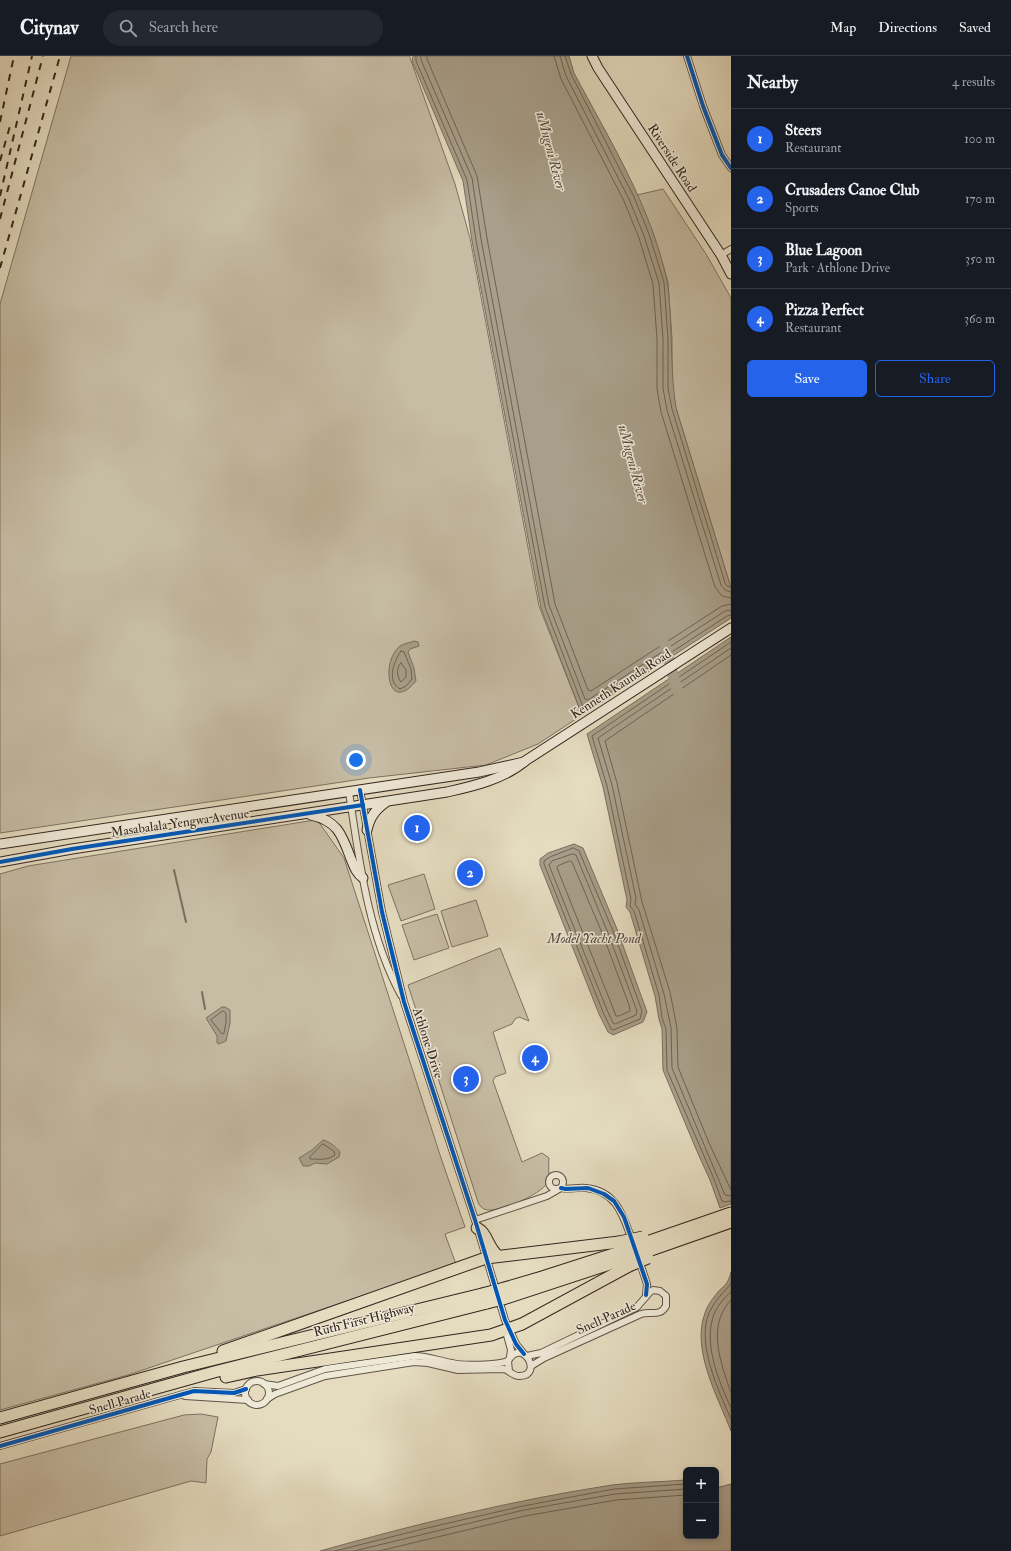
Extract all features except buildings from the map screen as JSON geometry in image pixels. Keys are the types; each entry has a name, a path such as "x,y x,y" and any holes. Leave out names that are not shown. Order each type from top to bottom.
{"highway":[{"name":"Ruth First Highway","path":"705,1228 731,1213"},
{"name":"Ruth First Highway","path":"0,1432 485,1299 705,1228 731,1222"},
{"path":"476,1224 483,1232 491,1250 498,1256"},
{"path":"183,1367 192,1362 258,1338 486,1258 498,1256 624,1254 647,1247"},
{"path":"157,1388 173,1388 257,1370 492,1335 507,1326 522,1324 624,1254"},
{"name":"Ruth First Highway","path":"0,1418 183,1367 485,1299"}],"main road":[{"name":"Riverside Road","path":"592,56 598,68 721,255 731,274"},
{"name":"Kenneth Kaunda Road","path":"362,805 447,792 477,784 516,770 525,761 731,628"},
{"name":"Kenneth Kaunda Road","path":"360,790 479,772 525,761"},
{"name":"Masabalala Yengwa Avenue","path":"0,844 360,790"},
{"path":"367,830 372,815 378,807 387,801"},
{"name":"Masabalala Yengwa Avenue","path":"0,862 72,849 362,805"},
{"path":"306,814 326,820 340,831 356,870 363,878"}],"street":[{"path":"687,56 703,106 722,155 731,168"},
{"path":"721,255 731,249"},
{"name":"Athlone Drive","path":"360,790 382,912 404,1002 476,1224 507,1326 510,1346 509,1359"},
{"name":"Athlone Drive","path":"348,792 368,905 385,960 394,983 404,1002"},
{"path":"476,1224 540,1198 560,1189 564,1184 564,1180 559,1175 551,1177 549,1182 550,1185 540,1198"},
{"path":"550,1185 553,1188 560,1189 584,1187 594,1189 610,1197 618,1206 624,1217 647,1284 646,1295"},
{"name":"Snell Parade","path":"526,1355 541,1353 637,1307 642,1303 646,1295 654,1290 663,1293 667,1300 664,1309 658,1313 641,1314 544,1358 531,1366"},
{"name":"Athlone Drive","path":"507,1326 516,1344 526,1355"},
{"path":"516,1353 526,1355 531,1362 531,1366 527,1374 520,1377 509,1371 501,1369 458,1370 428,1363 414,1362 325,1376 275,1394 258,1405 250,1403 246,1397 246,1389 252,1382 260,1382 278,1386 321,1370 415,1356 429,1357 459,1364 501,1363 509,1359 516,1353"},
{"path":"509,1359 509,1371"},
{"path":"264,1384 268,1391 267,1399"},
{"name":"Snell Parade","path":"0,1446 200,1390 234,1393 246,1389"},
{"name":"Snell Parade","path":"178,1396 200,1396 248,1400"}],"shaded area":[{"path":"71,56 410,56 455,184 470,238 539,606 582,715 538,744 486,765 369,778 0,833 0,304"},
{"path":"663,189 706,254 731,298 731,588 676,408 672,387 672,339 668,282 653,233 637,195"},
{"path":"315,820 318,821 344,858 442,1161 465,1227 445,1234 456,1264 128,1375 0,1410 0,874 28,866"},
{"path":"424,874 435,909 401,921 388,885"},
{"path":"476,900 488,936 452,947 441,911"},
{"path":"437,914 449,948 414,960 402,925"},
{"path":"500,948 529,1021 519,1017 515,1019 512,1024 493,1032 506,1073 495,1077 493,1081 522,1162 542,1153 549,1158 549,1174 547,1183 537,1193 507,1206 490,1210 484,1209 478,1202 408,985"},
{"path":"201,1414 218,1417 211,1452 207,1459 206,1483 191,1481 0,1536 0,1464 184,1415"}],"water":[{"path":"413,56 569,56 574,73 628,174 651,226 660,253 669,292 673,384 676,408 731,588 731,618 582,715 541,608 472,241 463,181 412,61"},
{"path":"731,637 731,1204 720,1208 710,1180 663,1070 662,1029 655,996 630,912 626,907 627,900 603,787 587,734"},
{"path":"414,641 418,642 419,646 410,649 408,652 414,668 416,681 406,690 399,692 393,689 390,682 390,663 394,653 400,646"},
{"name":"Model Yacht Pond","path":"574,844 583,848 617,929 647,1012 643,1022 613,1035 608,1032 599,1014 540,865 540,859 548,853"},
{"path":"222,1007 230,1010 230,1023 226,1041 219,1044 217,1043 217,1036 206,1018"},
{"path":"323,1140 330,1143 340,1152 339,1157 327,1164 315,1163 309,1166 303,1166 299,1158 312,1150"},
{"path":"731,1272 731,1431 713,1388 701,1342 702,1327 706,1310 714,1297 727,1282"},
{"path":"683,1480 683,1539 719,1539 719,1487 731,1484 731,1551 320,1551 392,1531 502,1505 575,1491 630,1483"}],"waterway":[{"name":"uMngeni River","path":"665,645 677,690"},
{"path":"174,870 186,922"},
{"path":"202,992 205,1009"}],"railway":[{"path":"0,122 14,56"},
{"path":"0,196 32,56"},
{"path":"0,219 43,56"},
{"path":"0,268 60,56"},
{"path":"0,161 10,126"}],"cycle path":[{"path":"687,56 703,106 722,155 731,168"},
{"path":"360,790 382,912 404,1002 475,1220 505,1320 516,1344 524,1354"},
{"path":"0,862 72,849 363,805"},
{"path":"561,1188 588,1188 604,1194 614,1201 624,1217 647,1284 646,1295"},
{"path":"0,1446 194,1391 234,1393 246,1389"}],"place":[{"name":"Steers","path":"417,828"},
{"name":"Crusaders Canoe Club","path":"470,873"},
{"name":"Pizza Perfect","path":"535,1058"},
{"name":"Blue Lagoon","path":"466,1079"}]}
